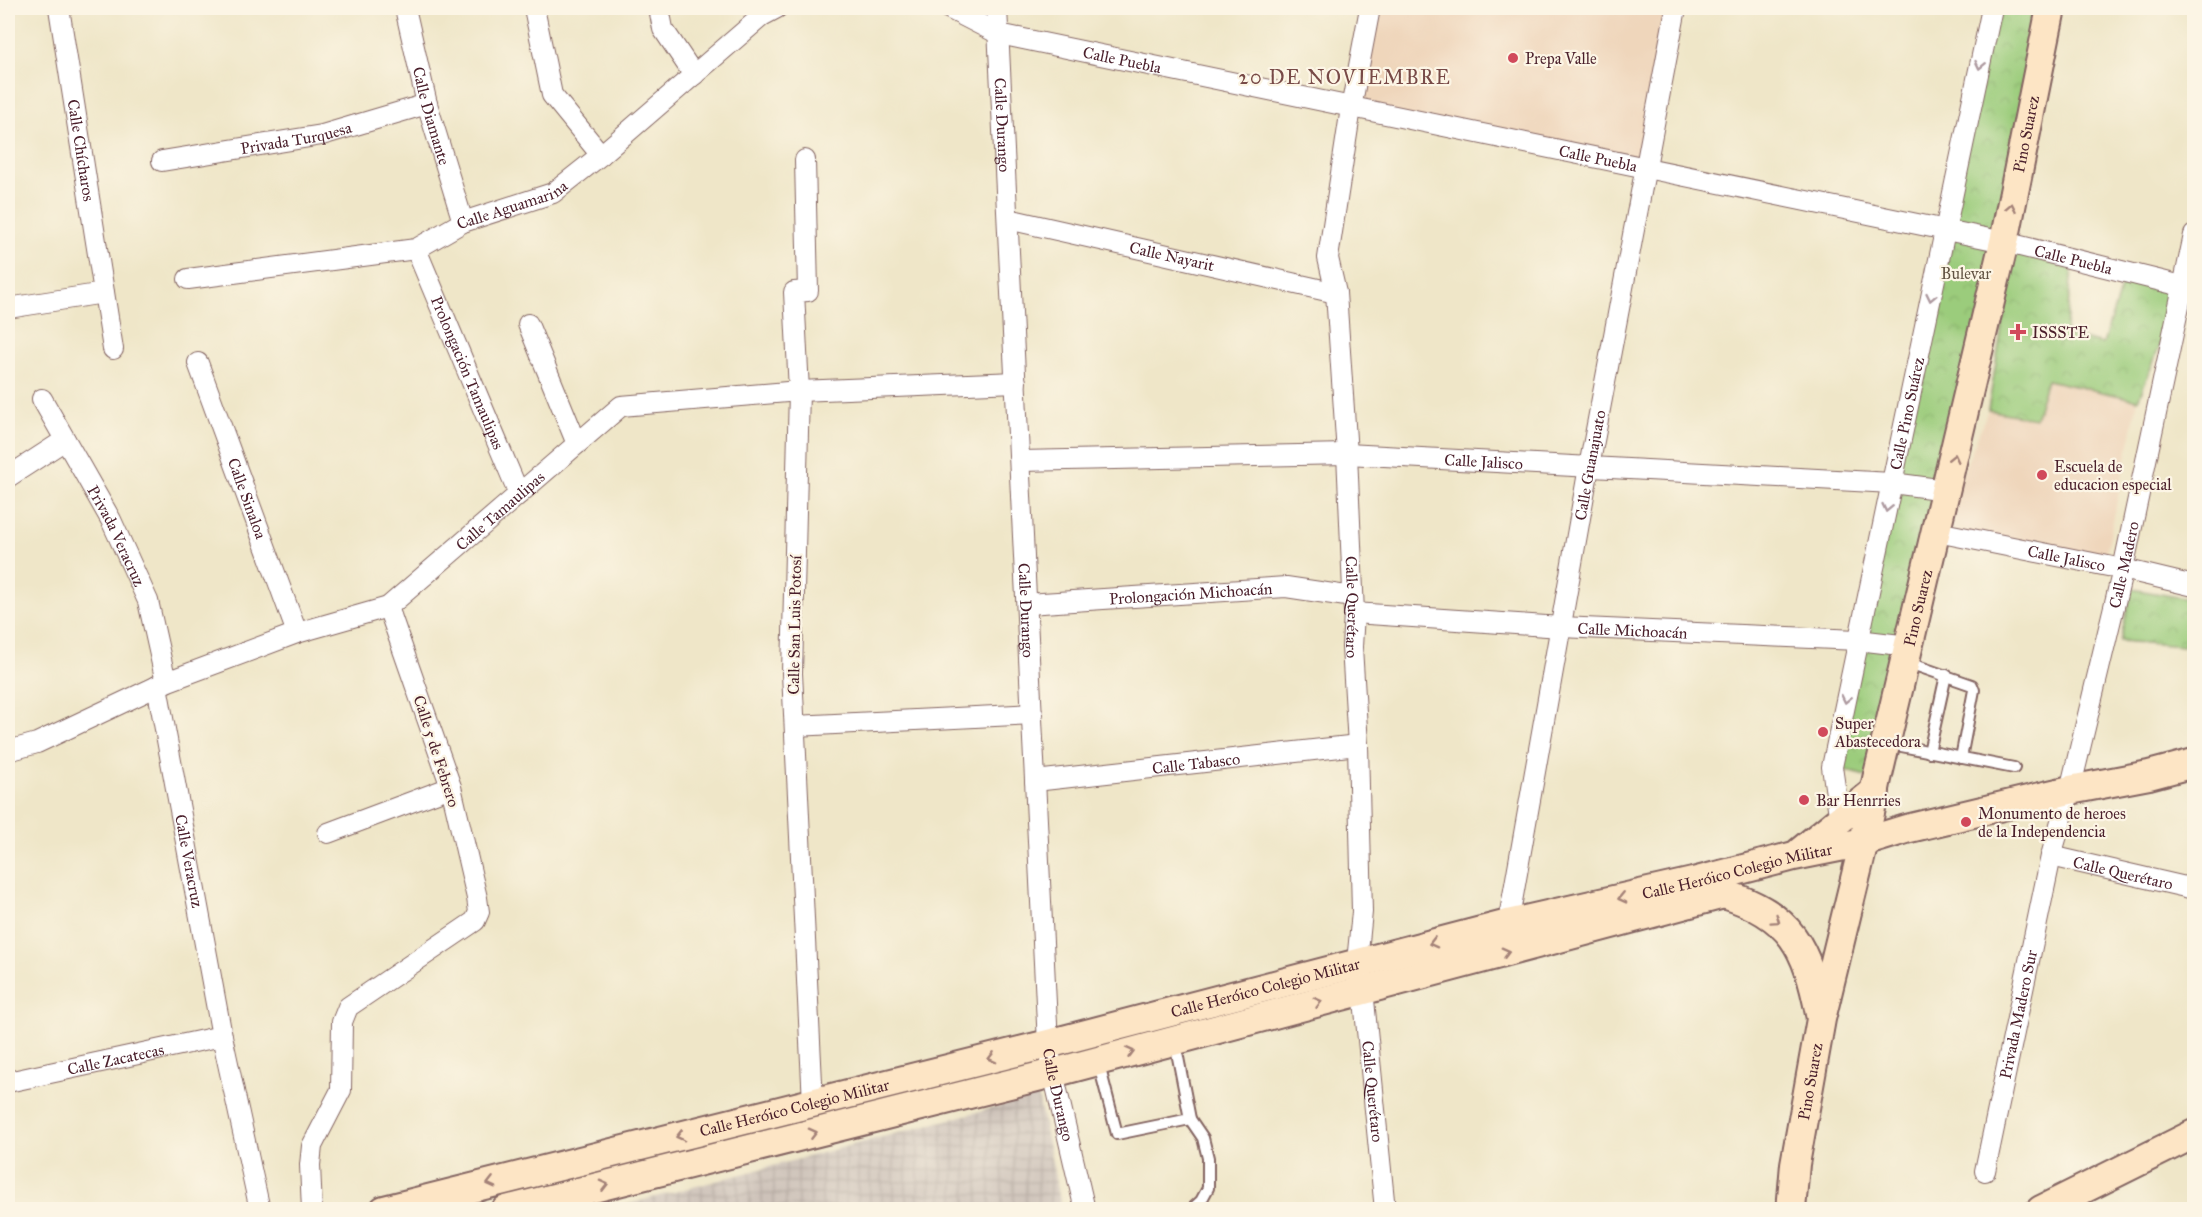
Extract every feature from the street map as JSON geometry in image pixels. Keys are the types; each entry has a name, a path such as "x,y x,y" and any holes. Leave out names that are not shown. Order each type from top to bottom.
{"main road":[{"name":"Pino Suarez","path":"1791,1209 1796,1164 1821,1019 2004,242 2051,8"},
{"name":"Calle Heróico Colegio Militar","path":"506,1209 1053,1073 1363,990 1705,892 1862,850 1906,829 2068,795 2194,763"},
{"path":"1794,856 1840,821 1875,790"},
{"name":"Calle Heróico Colegio Militar","path":"384,1209 1048,1044 1508,924 1705,892 1794,856 1862,850"},
{"path":"1705,892 1749,902 1787,928 1807,965 1815,988 1821,1019"},
{"path":"775,1112 779,1141"},
{"path":"2041,1209 2194,1134"},
{"path":"556,1167 562,1195"}],"street":[{"name":"Calle Chícharos","path":"59,8 113,349"},
{"name":"Calle Diamante","path":"405,8 427,105 463,222"},
{"path":"534,8 552,95 601,155"},
{"path":"659,8 663,29 694,75"},
{"name":"Calle Aguamarina","path":"188,279 416,249 463,222 553,193 601,155 762,16 777,8"},
{"path":"948,8 999,34"},
{"name":"Calle Durango","path":"997,8 1048,1044 1084,1209"},
{"name":"Calle Querétaro","path":"1370,8 1351,108 1328,258 1335,293 1347,454 1354,605 1352,647 1358,745 1362,912 1357,962 1363,990 1385,1209"},
{"name":"Calle Guanajuato","path":"1508,924 1589,467 1676,8"},
{"name":"Calle Pino Suárez","path":"1840,821 1832,767 1992,8"},
{"name":"Calle Puebla","path":"999,34 2004,242 2189,288"},
{"name":"Privada Turquesa","path":"162,161 322,135 427,105"},
{"name":"Calle San Luis Potosí","path":"805,160 808,291 794,292 799,390 792,673 813,1103"},
{"name":"Calle Nayarit","path":"1008,219 1335,293"},
{"name":"Calle Madero","path":"2050,856 2068,795 2189,288 2194,235"},
{"name":"Prolongación Tamaulipas","path":"416,249 519,494"},
{"path":"8,308 104,293"},
{"path":"528,324 577,444"},
{"name":"Calle Sinaloa","path":"198,363 297,633"},
{"name":"Calle Tamaulipas","path":"8,751 37,743 162,684 297,633 388,607 621,406 799,390 1016,382"},
{"name":"Privada Veracruz","path":"42,399 111,520 148,601 162,684"},
{"path":"8,477 65,440"},
{"name":"Calle Jalisco","path":"1020,461 1347,454 1892,483 1946,490"},
{"name":"Calle Jalisco","path":"1937,532 2123,569 2194,586"},
{"name":"Prolongación Michoacán","path":"1027,604 1286,587 1354,605"},
{"name":"Calle Michoacán","path":"1354,605 1561,627 1858,640 1907,654"},
{"name":"Calle 5 de Febrero","path":"312,1209 310,1165 312,1146 341,1090 342,1022 348,1007 475,921 479,912 451,787 388,607"},
{"name":"Calle Veracruz","path":"162,684 222,1036 260,1209"},
{"path":"795,726 1033,714"},
{"name":"Calle Tabasco","path":"1035,781 1358,745"},
{"path":"328,833 451,787"},
{"name":"Calle Querétaro","path":"2050,856 2194,889"},
{"name":"Privada Madero Sur","path":"1985,1171 2050,856"},
{"name":"Calle Zacatecas","path":"8,1082 222,1036"}],"lane":[{"path":"1907,654 1946,675 1972,685 1974,690 1960,758"},
{"path":"1929,752 1946,675"},
{"path":"1886,743 2014,768"},
{"path":"1175,1040 1190,1119 1203,1138 1208,1158 1208,1188 1201,1201 1191,1209"},
{"path":"1098,1061 1117,1134 1190,1119"}],"shaded area":[{"name":"Prepa Valle","path":"1370,8 1676,8 1645,168 1351,108"},
{"name":"Escuela de educacion especial","path":"2046,379 2138,400 2104,564 1940,530 1988,410 2035,419"},
{"path":"1038,1096 1062,1209 610,1209"}],"green space":[{"name":"Bulevar","path":"1992,8 2051,8 1877,779 1832,767"},
{"path":"2015,251 2072,270 2065,335 2103,344 2125,275 2182,291 2138,400 2047,380 2035,419 1988,410"},
{"path":"2132,589 2194,600 2194,625 2183,646 2120,641"}],"place":[{"name":"Prepa Valle","path":"1513,58"},
{"name":"ISSSTE","path":"2018,332"},
{"name":"Escuela de educacion especial","path":"2042,475"},
{"name":"Super Abastecedora","path":"1823,732"},
{"name":"Bar Henrries","path":"1804,800"},
{"name":"Monumento de heroes de la Independencia","path":"1966,822"}],"district":[{"name":"20 DE NOVIEMBRE","path":"1345,77"}]}
